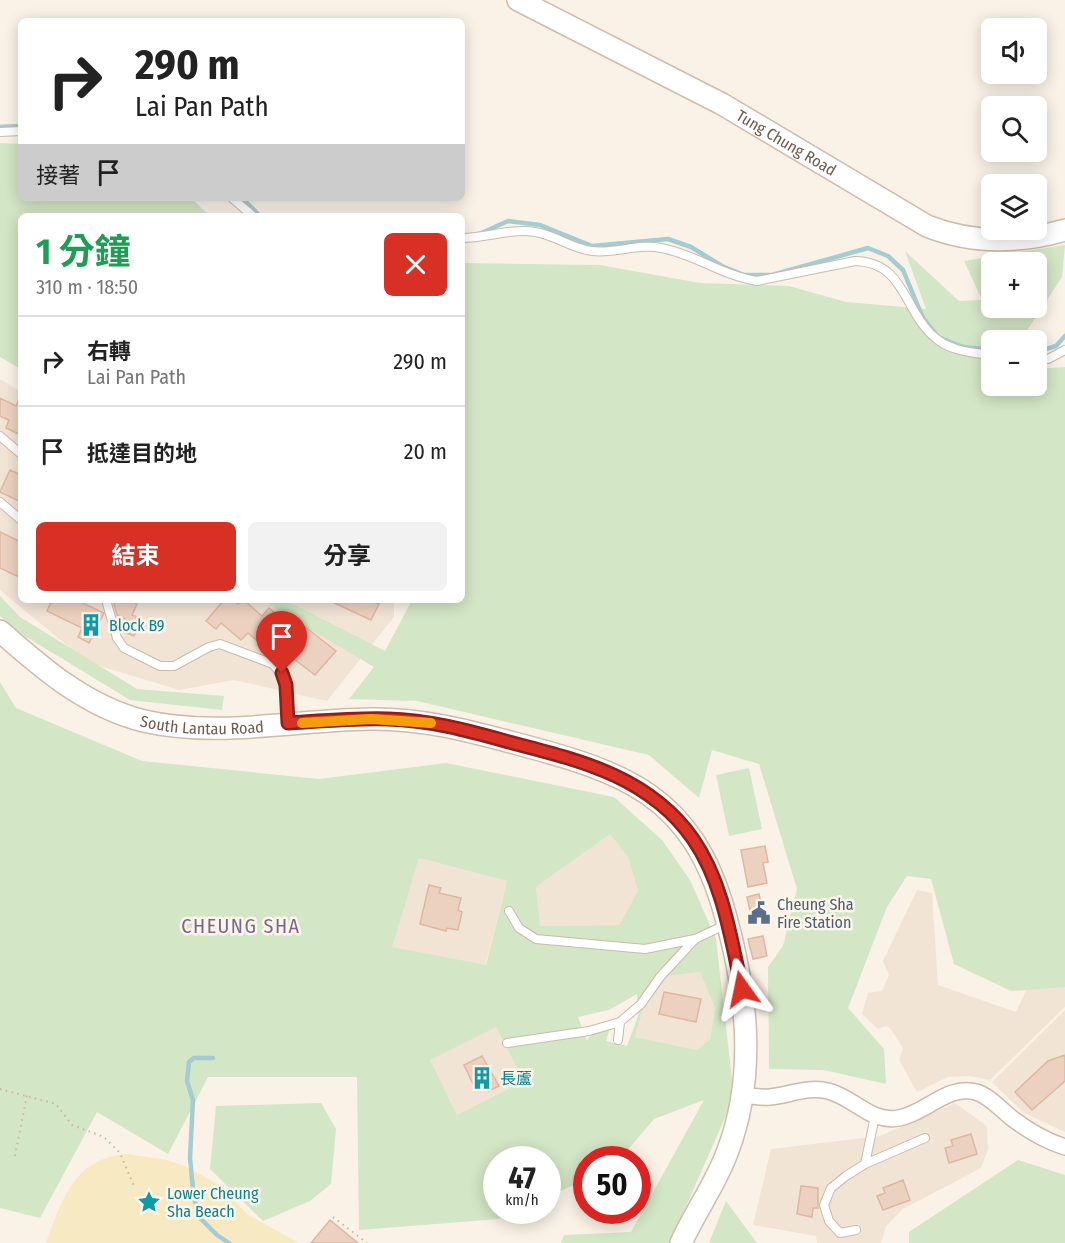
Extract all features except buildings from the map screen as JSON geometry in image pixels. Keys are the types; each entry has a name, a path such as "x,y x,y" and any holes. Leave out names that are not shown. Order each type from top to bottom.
{"main road":[{"name":"Tung Chung Road","path":"518,0 722,104 918,221 945,232 986,240 1028,238 1065,230"},
{"name":"South Lantau Road","path":"0,630 73,690 124,715 156,723 192,728 371,719 438,724 566,757 616,774 661,803 693,839 711,872 728,924 742,989 747,1027 742,1095 724,1159 681,1243"}],"street":[{"path":"742,1095 769,1097 803,1090 828,1091 845,1098 875,1116 902,1117 950,1094 967,1091 984,1095 1026,1128 1065,1147"}],"lane":[{"path":"0,132 18,132"},
{"path":"236,201 250,213"},
{"path":"465,238 483,238 513,231 537,232 592,251 659,247 688,255 741,278 757,280 855,261 871,261 885,268 896,280 917,316 938,340 963,351 981,353"},
{"path":"1047,359 1065,350"},
{"path":"0,436 18,451"},
{"path":"0,501 18,517"},
{"path":"107,603 117,638 124,648 160,666 174,666 209,647 220,644 273,664 285,679 288,723"},
{"path":"509,910 519,928 536,939 645,950 695,939 728,924"},
{"path":"507,1043 590,1031 620,1022 641,1004 660,977 695,939"},
{"path":"618,1040 620,1022"},
{"path":"866,1164 875,1116"},
{"path":"856,1230 840,1233 829,1221 824,1205 831,1188 866,1164 925,1138"}],"path":[{"path":"0,1089 56,1104 72,1125 104,1137 120,1153 134,1186"},
{"path":"15,1156 27,1095"},
{"path":"333,1218 367,1243"}],"shaded area":[{"path":"0,379 18,390 18,603 394,603 394,617 327,701 234,680 179,690 87,662 0,590"},
{"path":"610,834 628,857 638,891 619,925 539,926 536,887"},
{"path":"419,858 507,881 485,966 391,947"},
{"path":"917,890 932,893 938,985 1016,1012 1034,973 1065,975 1065,1007 990,1080 969,1076 948,1077 917,1092 899,1060 903,1048 890,1028 886,1026 878,1029 862,1014 868,993 882,991 889,975 883,961"},
{"path":"700,972 715,1008 710,1039 697,1050 635,1037 643,1009 668,976"},
{"path":"1065,1010 1065,1132 1024,1113 992,1082"},
{"path":"496,1026 524,1081 457,1115 429,1060"},
{"path":"955,1103 987,1126 988,1149 981,1168 903,1209 886,1226 881,1243 817,1243 816,1236 753,1225 771,1149 880,1136"}],"green space":[{"path":"0,143 18,144 18,201 194,201 207,213 18,213 18,367 0,357"},
{"path":"1065,245 1062,277 1047,300 1047,252 1021,252"},
{"path":"905,251 959,301 981,300 981,318 1035,318 1028,330 981,330 981,396 1047,396 1047,368 1065,367 1065,987 1011,991 954,964 931,879 907,876 887,907 848,1008 884,1049 886,1084 824,1070 769,1069 768,967 783,946 797,889 759,764 712,750 699,798 649,755 417,701 349,699 374,667 268,603 291,603 385,651 410,603 465,603 465,263 600,265 700,283 789,286 846,302 926,309"},
{"path":"981,258 981,298 964,261"},
{"path":"0,596 20,617 137,689 224,696 222,710 130,700 15,630 0,616"},
{"path":"0,682 16,708 142,761 319,779 446,763 614,797 662,840 690,880 716,939 734,1097 684,1211 674,1243 561,1243 564,1235 631,1232 635,1224 651,1224 651,1196 704,1100 654,1119 631,1146 573,1146 573,1185 561,1191 561,1146 483,1146 483,1220 359,1230 357,1077 208,1077 168,1154 97,1112 40,1218 0,1208","holes":["610,834 628,857 638,891 619,925 540,926 536,887","419,858 507,881 486,965 392,947","700,972 715,1008 710,1039 697,1050 635,1037 643,1009 668,976","637,994 638,1016 627,1046 606,1041 610,1028 597,1024 587,1041 578,1017 609,1010","496,1027 524,1081 457,1115 430,1060"]},
{"path":"749,768 762,829 729,836 716,775"},
{"path":"321,1103 336,1129 331,1184 310,1201 263,1221 210,1169 216,1106"},
{"path":"1018,1160 1065,1175 1065,1243 909,1243 909,1232"},
{"path":"726,1201 757,1243 709,1243"}],"sand":[{"name":"Lower Cheung Sha Beach","path":"127,1154 168,1160 187,1167 221,1186 247,1214 299,1243 46,1243 65,1197 82,1173 109,1157"}],"waterway":[{"path":"0,127 18,126"},
{"path":"245,201 257,213"},
{"path":"477,235 508,221 540,225 592,246 668,239 691,247 722,266 744,275 772,275 868,248 888,256 903,270 923,318 938,337 963,347 981,349"},
{"path":"1047,349 1056,346 1065,336"},
{"path":"213,1058 194,1058 189,1062 187,1081 193,1100 190,1158 194,1199 201,1219 229,1243"}],"slow traffic":[{"path":"302,723 389,719 431,723"}],"place":[{"name":"Block B9","path":"91,625"},
{"name":"Cheung Sha Fire Station","path":"759,913"},
{"name":"長蘆","path":"482,1078"},
{"name":"Lower Cheung Sha Beach","path":"149,1202"}],"district":[{"name":"CHEUNG SHA","path":"241,926"}],"route":[{"path":"282,673 286,685 288,723 389,719 438,724 587,763 616,774 650,794 682,824 708,865 723,905 742,989"}]}
